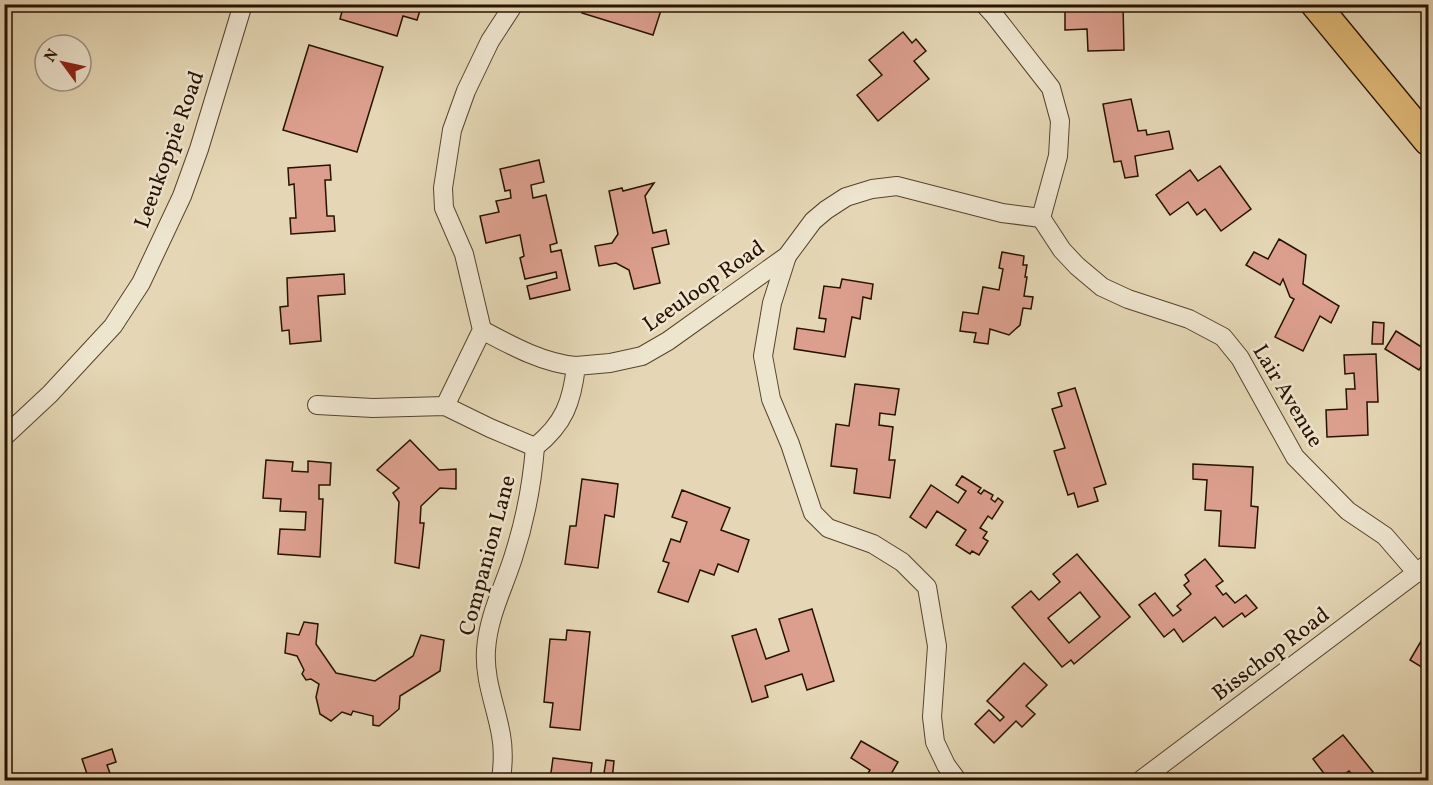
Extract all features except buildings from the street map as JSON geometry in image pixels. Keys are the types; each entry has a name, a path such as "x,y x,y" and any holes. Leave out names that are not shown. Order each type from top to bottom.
{"main road":[{"path":"1315,4 1428,141"}],"street":[{"name":"Leeukoppie Road","path":"4,437 44,401 113,326 141,283 182,196 199,149 243,4"},
{"path":"445,406 482,330 464,254 444,208 443,188 452,130 466,90 490,41 514,4"},
{"path":"984,4 1051,88 1060,121 1058,156 1041,218"},
{"name":"Leeuloop Road","path":"482,330 538,357 561,365 610,363 642,356 668,341 787,256 813,221 826,210 846,197 872,189 897,186 1002,213 1041,218"},
{"name":"Lair Avenue","path":"1041,218 1070,258 1102,287 1128,299 1189,319 1222,337 1240,358 1295,457 1348,511 1385,536 1423,569"},
{"path":"787,256 772,303 763,356 771,399 790,444 813,513 820,522 828,528 873,544 902,562 927,587 938,646 932,717 935,742 946,765 957,780"},
{"path":"317,405 373,408 445,406 535,447 557,426 568,405 576,366"},
{"name":"Companion Lane","path":"501,780 504,754 487,678 485,651 495,604 505,583 525,520 533,476 535,447"},
{"name":"Bisschop Road","path":"1141,780 1423,569"}]}
